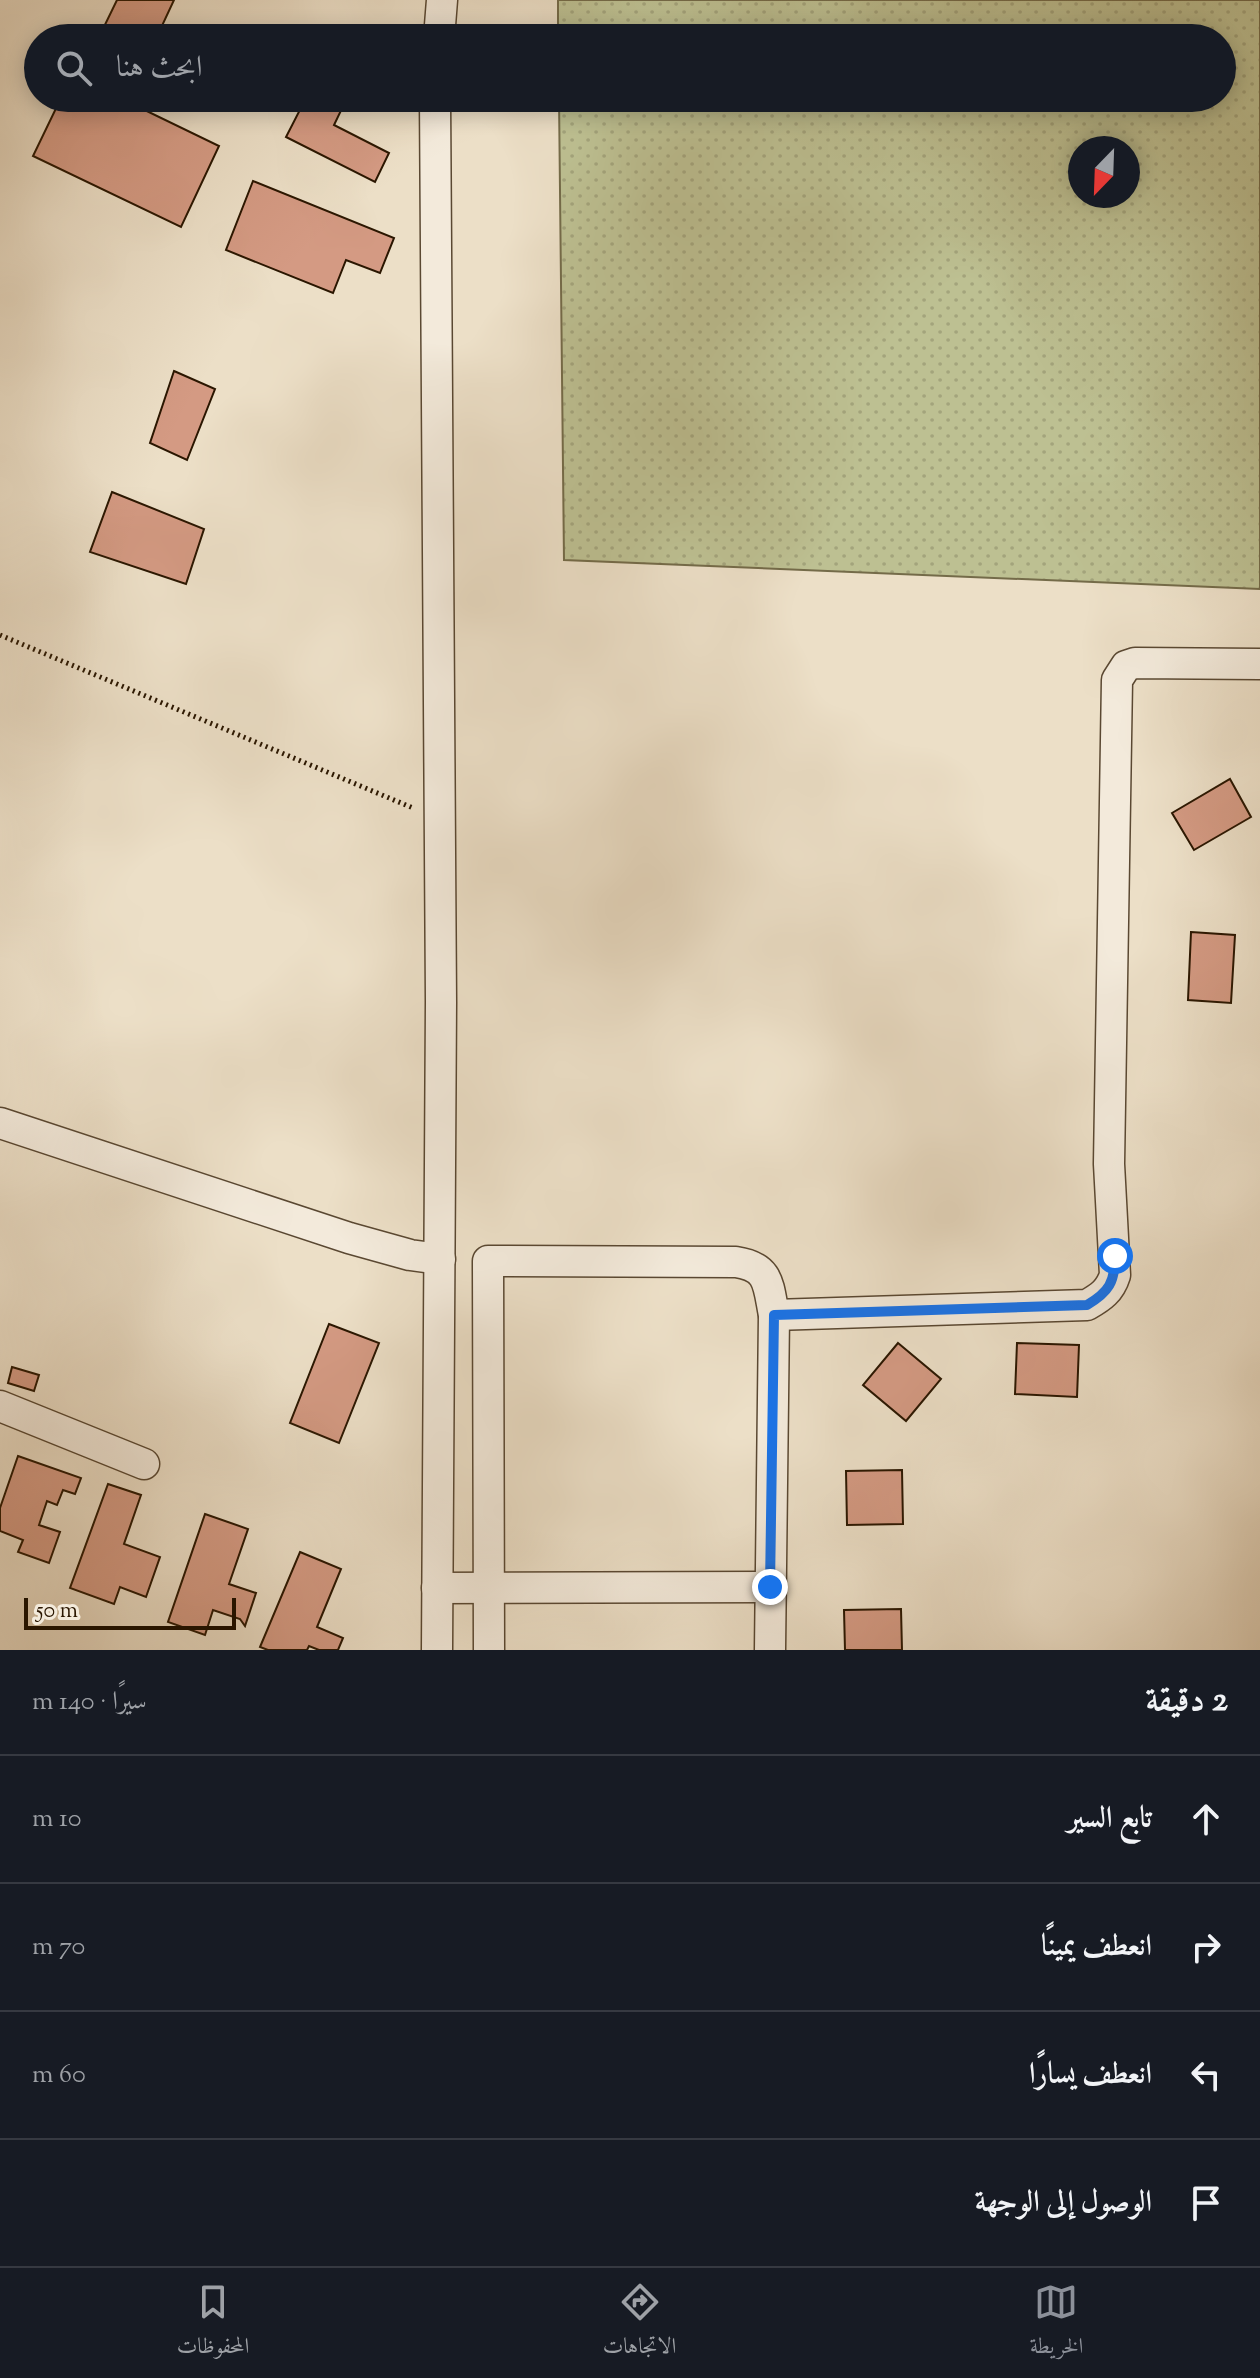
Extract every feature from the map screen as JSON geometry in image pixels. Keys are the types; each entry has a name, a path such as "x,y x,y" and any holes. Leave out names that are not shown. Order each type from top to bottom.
{"street":[{"path":"440,24 442,0"},
{"path":"435,112 440,820 437,1650"},
{"path":"774,1315 1087,1305 1111,1287 1115,1275 1109,1164 1117,680 1126,666 1135,663 1260,664"},
{"path":"0,1123 349,1238 410,1255 440,1259"},
{"path":"489,1650 488,1261 746,1263 761,1271 767,1281 774,1315 770,1650"},
{"path":"0,1406 144,1464"},
{"path":"437,1588 770,1587"}],"path":[{"path":"0,635 440,820"}],"green space":[{"path":"558,0 1260,0 1260,589 564,560 559,112 1236,112 1236,24 558,24"}],"building":[{"path":"117,0 174,0 163,24 105,24"},
{"path":"54,112 149,112 219,146 181,227 33,156"},
{"path":"299,112 340,112 334,125 389,153 375,182 286,137"},
{"path":"253,181 394,238 380,273 346,260 333,293 226,250"},
{"path":"174,371 215,389 187,460 150,443"},
{"path":"112,492 204,529 186,584 90,552"},
{"path":"1230,779 1251,817 1194,850 1172,813"},
{"path":"1191,932 1235,935 1231,1003 1188,1000"},
{"path":"329,1324 379,1343 339,1443 290,1423"},
{"path":"898,1343 941,1379 906,1421 863,1385"},
{"path":"1017,1343 1079,1345 1077,1397 1015,1394"},
{"path":"12,1367 39,1375 34,1391 8,1383"},
{"path":"18,1456 81,1478 75,1494 63,1490 57,1505 47,1501 39,1525 60,1532 49,1563 18,1552 23,1540 0,1531 0,1508"},
{"path":"902,1470 903,1524 847,1525 846,1471"},
{"path":"108,1484 141,1495 124,1544 160,1557 146,1597 120,1587 114,1604 70,1588"},
{"path":"205,1514 248,1529 229,1584 256,1593 245,1626 240,1619 213,1610 205,1635 168,1622"},
{"path":"300,1552 341,1569 317,1627 343,1638 338,1650 319,1650 309,1646 307,1650 268,1650 260,1647"},
{"path":"901,1609 902,1650 845,1650 844,1610"}],"route":[{"path":"770,1587 774,1315 1087,1305 1111,1287 1115,1275 1115,1256"}]}
